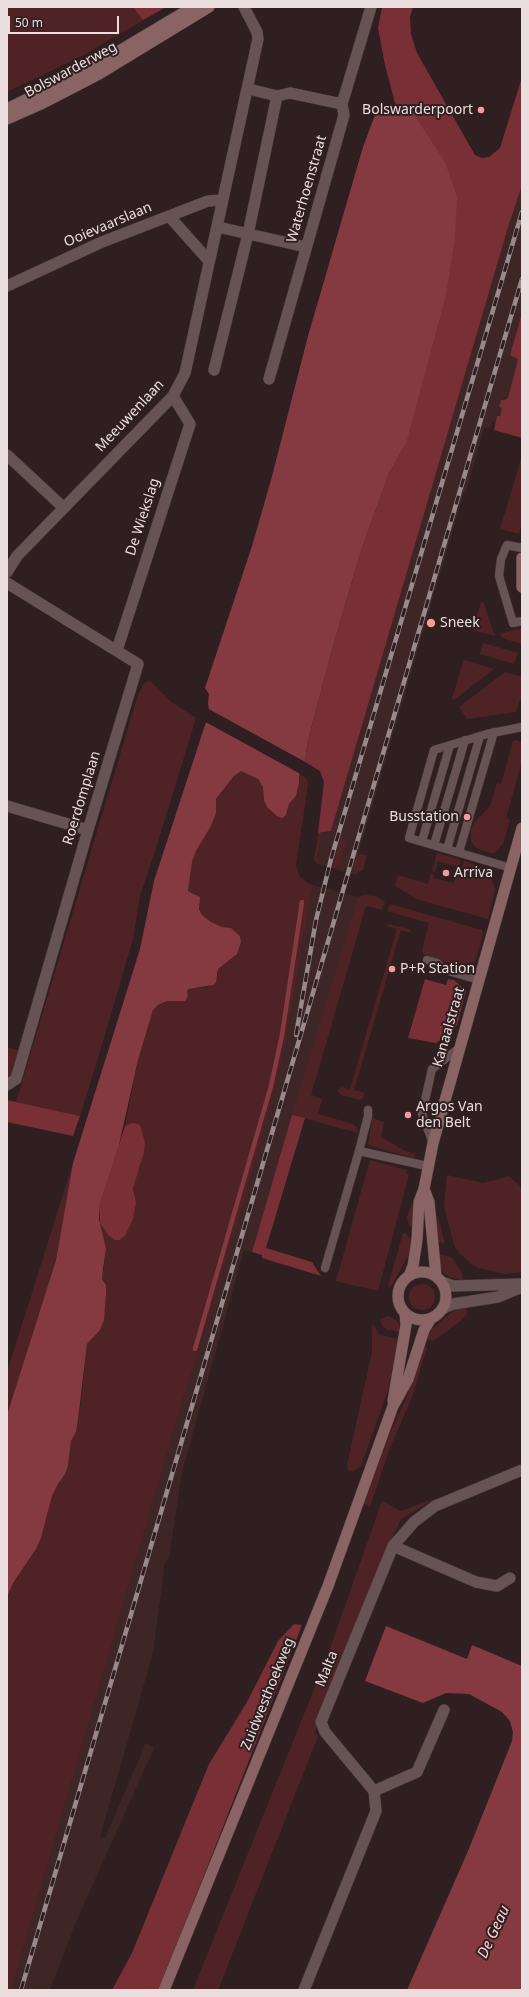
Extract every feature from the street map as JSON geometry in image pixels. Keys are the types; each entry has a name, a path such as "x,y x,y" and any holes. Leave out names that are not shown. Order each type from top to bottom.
{"main road":[{"name":"Bolswarderweg","path":"7,109 94,66 193,7"},
{"name":"Bolswarderweg","path":"7,119 41,104 99,74 209,7"},
{"path":"522,558 522,587"},
{"name":"Kanaalstraat","path":"409,1276 413,1266 417,1240 419,1202 424,1189 427,1166 458,1049 522,828"},
{"name":"Kanaalstraat","path":"424,1189 429,1202 439,1279"},
{"path":"420,1272 439,1279 446,1290 447,1300 444,1308 438,1315 430,1320 421,1321 410,1318 401,1310 398,1299 398,1291 401,1284 409,1276 420,1272"},
{"name":"Zuidwesthoekweg","path":"393,1406 396,1377 406,1326 405,1313"},
{"name":"Zuidwesthoekweg","path":"164,1990 328,1586 393,1406 408,1379 424,1330 430,1320"}],"street":[{"name":"Meeuwenlaan","path":"7,572 17,556 172,396 185,373 258,39 257,32 244,7"},
{"name":"Waterhoenstraat","path":"268,379 344,115 342,104 371,7"},
{"path":"248,89 277,96 290,92 342,104"},
{"path":"214,370 248,234 277,96"},
{"name":"Ooievaarslaan","path":"7,286 102,242 208,201 222,200"},
{"path":"169,216 209,261"},
{"path":"218,227 306,247"},
{"name":"De Wiekslag","path":"117,650 190,424 172,396"},
{"path":"7,455 64,508"},
{"name":"Roerdomplaan","path":"7,583 138,664 16,1079 7,1085"},
{"path":"7,806 88,830"},
{"path":"439,1279 453,1286 522,1284"},
{"path":"444,1308 453,1304 498,1297 522,1287"},
{"name":"Malta","path":"374,1790 325,1732 321,1722 393,1546 414,1522 435,1506 522,1470"},
{"path":"393,1546 476,1582 497,1586 510,1578"},
{"path":"304,1990 376,1811 374,1790 417,1772 444,1710"}],"lane":[{"path":"522,548 506,545 501,559 499,576 513,623 522,621"},
{"path":"510,868 409,838 434,750 494,732 522,727"},
{"path":"459,852 494,732"},
{"path":"447,849 480,736"},
{"path":"434,845 465,740"},
{"path":"422,841 450,745"},
{"path":"427,960 437,963 445,970"},
{"path":"435,971 445,970 479,980"},
{"path":"433,1143 422,1114 432,1069 458,1049"},
{"path":"325,1268 359,1151 368,1116 368,1110"},
{"path":"359,1151 427,1166"}],"shaded area":[{"path":"7,7 166,7 82,56 7,92"},
{"path":"133,7 166,7 143,20"},
{"path":"382,7 413,7 410,17 411,34 417,53 475,155 482,158 489,157 500,148 522,77 522,186 509,224 331,831 318,833 324,782 320,771 305,762 308,740 333,646 361,551 389,473 406,444 413,113 395,103 385,65 378,28"},
{"path":"522,186 522,314 510,355 518,359 508,398 501,400 502,408 500,417 497,416 495,423 492,422 491,428 484,428 358,854 366,858 361,871 356,875 318,864 322,833 331,831 509,224"},
{"path":"522,313 522,438 494,430 497,416 500,416 502,408 499,407 501,400 508,398 518,359 510,355"},
{"path":"522,456 522,522 519,534 500,529"},
{"path":"481,602 483,602 495,636 473,630"},
{"path":"522,628 522,644 502,638 500,634"},
{"path":"483,643 518,653 514,664 480,654"},
{"path":"464,660 494,669 454,700 452,698"},
{"path":"505,672 522,677 522,694 516,712 467,719 459,707"},
{"path":"150,681 170,701 196,718 140,896 133,939 80,1116 16,1102 138,695 144,683"},
{"path":"516,740 522,743 522,761 506,818 510,820 503,844 496,852 492,853 475,847 471,841 471,829 474,823 490,806 497,783 501,784 513,741"},
{"path":"241,771 258,779 263,787 264,800 286,815 289,804 296,796 299,783 299,773 307,779 308,785 296,865 299,876 309,884 313,885 286,1040 276,1085 244,1201 174,1429 11,1990 7,1990 7,1597 13,1583 36,1549 41,1538 52,1496 68,1466 71,1441 76,1432 81,1404 87,1344 100,1330 106,1285 102,1279 105,1261 100,1223 108,1235 135,1194 133,1188 134,1179 141,1165 132,1123 125,1126 138,1060 153,1010 158,1005 167,1001 185,1001 187,991 189,989 207,987 218,975 218,969 222,964 237,954 241,942 240,936 231,928 222,927 211,922 202,915 194,893 188,891 192,862 196,851 211,826 216,813 216,800 234,776"},
{"path":"318,833 322,833 318,864 314,859"},
{"path":"341,838 346,840 338,867 333,867"},
{"path":"437,853 461,860 459,867 438,861 435,872 432,871"},
{"path":"358,854 367,855 363,870 357,871 353,870"},
{"path":"464,861 482,867 492,878 495,890 488,919 416,899 395,886 398,875 428,884 431,873 434,874 433,878 454,883 457,875 460,875"},
{"path":"313,885 358,897 252,1252 244,1250 182,1472 169,1558 165,1562 153,1653 100,1837 105,1838 146,1743 154,1748 76,1922 50,1990 11,1990 174,1429 244,1201 276,1085 286,1040"},
{"path":"364,895 376,896 385,902 382,910 366,906 311,1095 322,1099 318,1114 353,1124 357,1128 358,1133 292,1115 358,897"},
{"path":"390,904 482,930 483,935 475,962 461,967 423,954 422,950 429,923 387,911"},
{"path":"389,924 409,929 411,933 401,930 354,1090 365,1093 364,1097 360,1100 341,1095 338,1091 340,1087 350,1089 397,929 386,926"},
{"path":"425,979 446,985 448,979 454,980 466,991 457,1025 453,1031 436,1043 408,1038"},
{"path":"7,1047 18,1050 8,1087 7,1087"},
{"path":"7,1100 80,1116 73,1136 7,1122"},
{"path":"292,1115 305,1118 266,1248 312,1262 321,1276 262,1258 262,1255 252,1252"},
{"path":"372,1118 384,1122 381,1137 405,1151 415,1154 414,1158 368,1145"},
{"path":"132,1123 138,1124 141,1127 145,1143 144,1152 133,1188 136,1203 133,1219 126,1234 120,1240 115,1240 108,1235 100,1223 100,1204 125,1126"},
{"path":"370,1160 407,1170 406,1174 409,1175 378,1291 336,1281"},
{"path":"73,1163 56,1260 7,1415 7,1372"},
{"path":"447,1175 483,1183 509,1176 520,1186 522,1196 522,1272 505,1274 479,1268 459,1253 454,1245 444,1206"},
{"path":"412,1202 414,1218 413,1228 409,1225 407,1217"},
{"path":"438,1216 445,1244 437,1241 435,1217"},
{"path":"403,1233 405,1233 412,1240 409,1254 393,1283 387,1290"},
{"path":"438,1253 452,1258 461,1271 463,1280 449,1277 444,1273 441,1268"},
{"path":"422,1284 431,1288 435,1297 431,1306 422,1310 413,1306 409,1297 413,1288"},
{"path":"462,1307 467,1307 467,1313 463,1319 433,1341 426,1339 432,1329 452,1312"},
{"path":"388,1316 396,1320 399,1324 399,1332 387,1330 382,1326 380,1319"},
{"path":"372,1324 380,1335 399,1339 388,1390 361,1466 352,1472 348,1470 347,1465 372,1352"},
{"path":"423,1346 427,1347 412,1397 389,1450 370,1507 363,1503 392,1429 407,1397"},
{"path":"434,1499 401,1519 395,1531 320,1715 315,1732 318,1736 218,1990 193,1990 327,1657 382,1501 401,1511"},
{"path":"294,1624 302,1625 159,1990 112,1990 132,1953 209,1764 247,1702 278,1641"}],"water":[{"path":"392,110 413,113 445,162 457,197 455,238 446,295 406,444 389,473 361,551 333,646 308,740 305,762 209,710 209,694 205,688 252,546 271,480 308,336 363,147 375,115"},
{"path":"206,722 299,773 299,783 296,796 289,804 286,815 282,818 277,816 267,807 264,800 263,787 258,779 241,771 234,776 216,799 216,813 211,826 196,851 192,862 188,891 200,897 199,909 202,915 211,922 222,927 231,928 240,936 241,942 237,954 218,969 216,982 213,985 189,989 187,991 188,996 185,1001 167,1001 158,1005 153,1010 138,1060 119,1145 100,1204 99,1219 106,1249 102,1279 106,1285 104,1320 100,1330 87,1344 78,1420 76,1432 71,1441 68,1466 52,1496 41,1538 36,1549 13,1583 7,1597 7,1415 56,1260 73,1163 140,949 154,881"},
{"name":"De Geau","path":"386,1626 467,1659 472,1645 522,1666 522,1990 407,1990 468,1851 512,1741 513,1732 510,1721 502,1712 469,1694 446,1693 423,1703 365,1681"}],"pier":[{"path":"207,708 305,762 304,764 209,711"},
{"path":"207,720 300,771 299,773 204,721"}],"waterway":[{"path":"195,1349 271,1086 282,1035 302,902"}],"railway":[{"path":"296,1035 316,920 331,859 522,212"},
{"path":"21,1990 522,279"}],"place":[{"name":"Bolswarderpoort","path":"481,110"},
{"name":"Sneek","path":"431,623"},
{"name":"Busstation","path":"467,817"},
{"name":"Arriva","path":"446,873"},
{"name":"P+R Station","path":"392,969"},
{"name":"Argos Van den Belt","path":"408,1115"}]}
